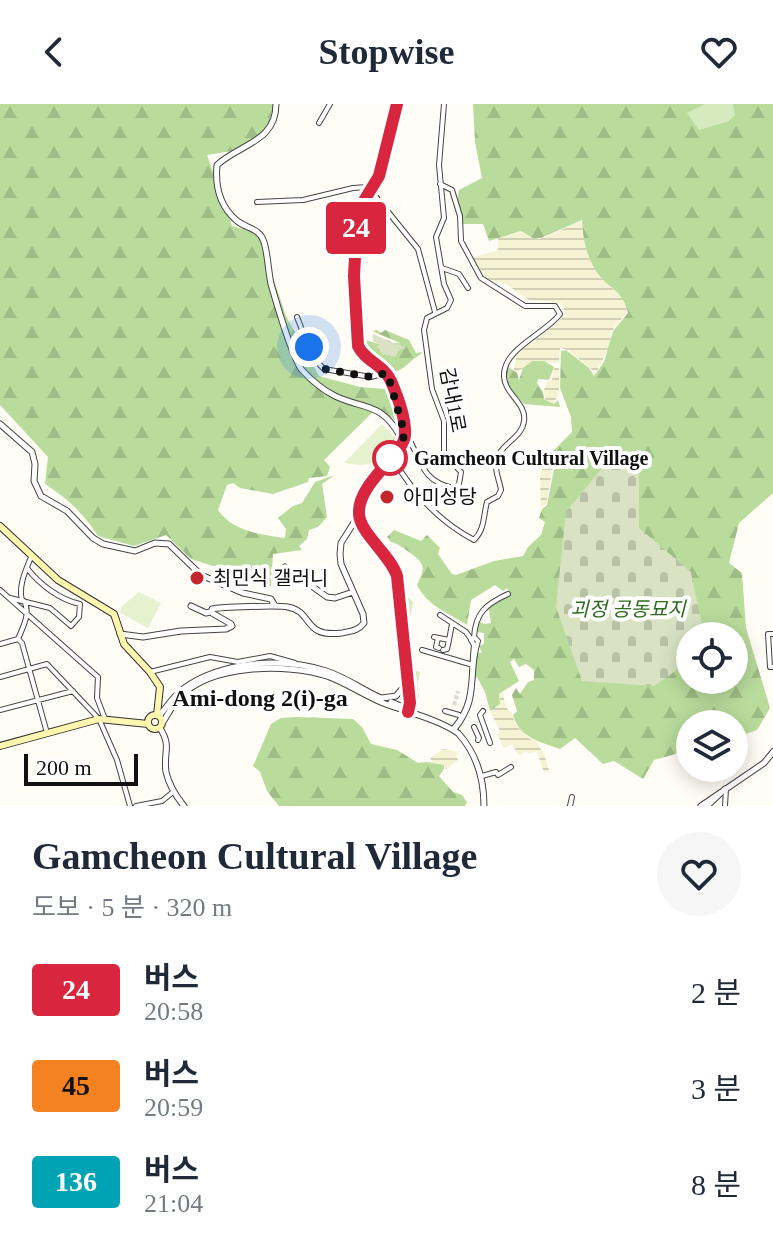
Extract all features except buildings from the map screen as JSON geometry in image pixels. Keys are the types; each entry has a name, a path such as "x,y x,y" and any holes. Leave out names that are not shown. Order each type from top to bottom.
{"main road":[{"path":"0,526 58,580 114,614 124,644 160,687 160,721 153,729 148,724 102,719 0,746"},
{"path":"148,724 150,717 160,721"}],"street":[{"path":"276,104 276,117 266,133 217,165 218,195 237,222 261,235 271,284 300,368 322,388 336,396 374,408 390,422 400,436 391,451 392,456 419,498 456,530 474,540 484,524 487,502 498,496 501,490 496,465 501,450 515,439 524,421 523,409 507,388 504,376 506,364 560,314 555,306 525,306 481,278 461,241 460,216 452,190 440,184"},
{"path":"319,123 330,104"},
{"path":"210,612 218,607 275,606 294,609 320,633 352,631 364,623 352,583 341,564 341,543 359,514 366,491 403,443 405,432 395,392 386,373 362,353 356,334 356,228 359,209 382,165 397,104"},
{"name":"감내1로","path":"405,432 423,469 447,487 457,486 462,478 461,472 444,454 443,415 432,389 424,330 424,322 435,312 447,308 451,302 444,284 436,237 444,218 439,156 444,104"},
{"path":"257,202 303,200 368,187 418,249 435,312"},
{"path":"442,268 459,274 468,288"},
{"path":"297,317 309,347 324,369 371,377 386,373"},
{"path":"0,424 34,457 34,481 41,496 77,519 93,538 103,544 135,551 155,543 169,544 201,575 243,593 271,599 275,606"},
{"path":"359,514 364,527 388,557 397,576 409,708"},
{"path":"352,527 364,527"},
{"path":"18,639 27,616 27,606 20,594 32,556"},
{"path":"285,567 327,597 335,598 353,592"},
{"path":"7,597 50,608 71,626 79,617 80,604 40,584 27,568"},
{"path":"0,590 98,677 97,698 102,719 130,806"},
{"path":"473,639 478,614 488,603 508,594"},
{"path":"120,634 143,637 232,626 210,612 191,606"},
{"path":"440,615 478,641 467,714 454,729"},
{"path":"444,654 452,624"},
{"path":"773,634 768,634 770,667 773,667"},
{"path":"444,654 436,647 436,637 449,640"},
{"path":"0,644 18,639"},
{"path":"18,639 22,643 47,733"},
{"path":"423,649 473,664"},
{"path":"150,672 210,657 238,662 270,656 329,672 454,729 466,742 482,776 484,806"},
{"path":"0,677 47,664 102,719"},
{"path":"184,806 173,792 166,771 167,739 160,721 167,707 188,686 220,672 260,664 298,665"},
{"path":"160,721 179,697 196,684 243,671 274,667 327,676 354,691 409,708 454,729"},
{"path":"381,698 400,693 407,680"},
{"path":"0,710 73,691"},
{"path":"461,692 470,695"},
{"path":"452,713 454,705"},
{"path":"158,707 167,707"},
{"path":"445,711 459,715"},
{"path":"483,711 480,715 491,744 487,749"},
{"path":"473,730 478,740"},
{"path":"704,806 771,755"},
{"path":"482,776 496,772 498,775 511,767"},
{"path":"725,806 726,789"},
{"path":"136,806 162,801 173,792"},
{"path":"569,806 571,798"}],"shaded area":[{"path":"581,221 587,254 598,275 625,300 627,312 611,332 610,345 596,373 568,350 560,348 559,363 537,362 513,373 517,354 561,319 564,308 561,303 529,300 504,283 487,279 472,258 498,250 498,238 521,232 540,239"},
{"path":"554,368 559,368 559,391 554,404 545,399 544,390 547,382 552,380"},
{"path":"543,465 553,467 546,504 541,508 540,478"},
{"path":"503,693 505,705 511,711 515,724 536,741 549,771 544,773 537,751 528,754 526,751 519,756 512,744 504,748 490,711 500,704 499,695"},
{"path":"443,749 459,752 456,755 458,760 446,769 430,758"}],"green space":[{"path":"0,104 274,104 267,130 238,150 207,155 232,226 254,232 260,238 286,316 319,376 360,387 385,389 392,395 398,422 377,408 324,460 330,467 327,476 309,478 308,482 273,494 240,488 233,483 227,485 218,510 224,517 248,531 285,538 286,529 278,518 302,503 315,482 335,475 322,484 327,517 318,527 309,530 307,539 299,546 302,550 273,554 271,586 245,582 227,566 213,566 191,559 166,535 134,546 98,536 74,507 45,484 48,457 0,405"},
{"path":"473,104 773,104 773,493 739,523 729,563 742,573 746,622 676,622 676,694 748,694 748,635 770,708 757,730 748,733 748,710 676,710 676,754 654,760 643,779 614,761 603,764 575,738 560,749 525,734 513,715 517,711 512,695 516,688 520,694 528,682 534,680 534,670 526,664 519,667 514,659 510,662 519,681 499,694 500,704 490,711 485,692 477,677 474,679 476,653 482,653 479,646 484,644 484,633 475,632 477,620 484,624 491,623 488,604 507,596 507,588 503,591 495,585 471,600 467,625 427,599 417,585 423,569 421,563 387,537 394,530 421,541 427,535 440,548 438,554 456,575 494,561 523,556 541,535 545,522 539,518 547,505 554,469 564,456 556,455 553,451 572,432 571,417 560,388 561,351 566,350 589,368 594,376 604,362 613,331 628,313 623,299 598,274 591,261 584,241 582,220 541,238 534,239 521,231 489,241 483,224 463,224 457,202 459,190 482,178 475,142"},
{"path":"705,104 733,104 735,115 729,121 699,130 687,113"},
{"path":"372,331 409,340 416,353 421,354 393,372 368,353 362,339 379,344 400,343"},
{"path":"373,334 406,348 399,350 395,357 382,354 377,348 379,344 373,341"},
{"path":"532,361 544,361 554,367 549,380 538,379 537,383 544,399 554,404 558,400 560,407 524,404 513,391 508,382 507,366 517,373 519,380 523,368"},
{"path":"382,424 396,439 384,454 369,464 344,463"},
{"name":"괴정 공동묘지","path":"612,456 639,456 639,528 691,572 701,622 676,622 676,670 654,686 582,681 556,607 566,512"},
{"path":"139,592 161,603 148,628 120,613 121,607"},
{"path":"403,592 413,602 409,623 416,671 420,672 417,684 419,698 416,700"},
{"path":"281,718 353,719 362,727 371,744 397,750 418,763 444,765 439,776 453,792 462,795 467,802 465,806 279,806 267,791 260,772 253,766 271,724"}],"tunnel":[{"path":"454,705 458,691"}],"bus line":[{"name":"24","path":"397,104 379,176 359,209 354,276 358,346 388,375 405,432 403,443 372,480 361,501 359,514 362,526 388,557 397,576 410,703 408,712"}],"place":[{"name":"Gamcheon Cultural Village","path":"390,458"},
{"name":"아미성당","path":"387,497"},
{"name":"최민식 갤러니","path":"197,578"}],"district":[{"name":"Ami-dong 2(i)-ga","path":"260,698"}],"route":[{"path":"309,347 324,369 371,377 388,375 405,435 403,443 390,458"}]}
